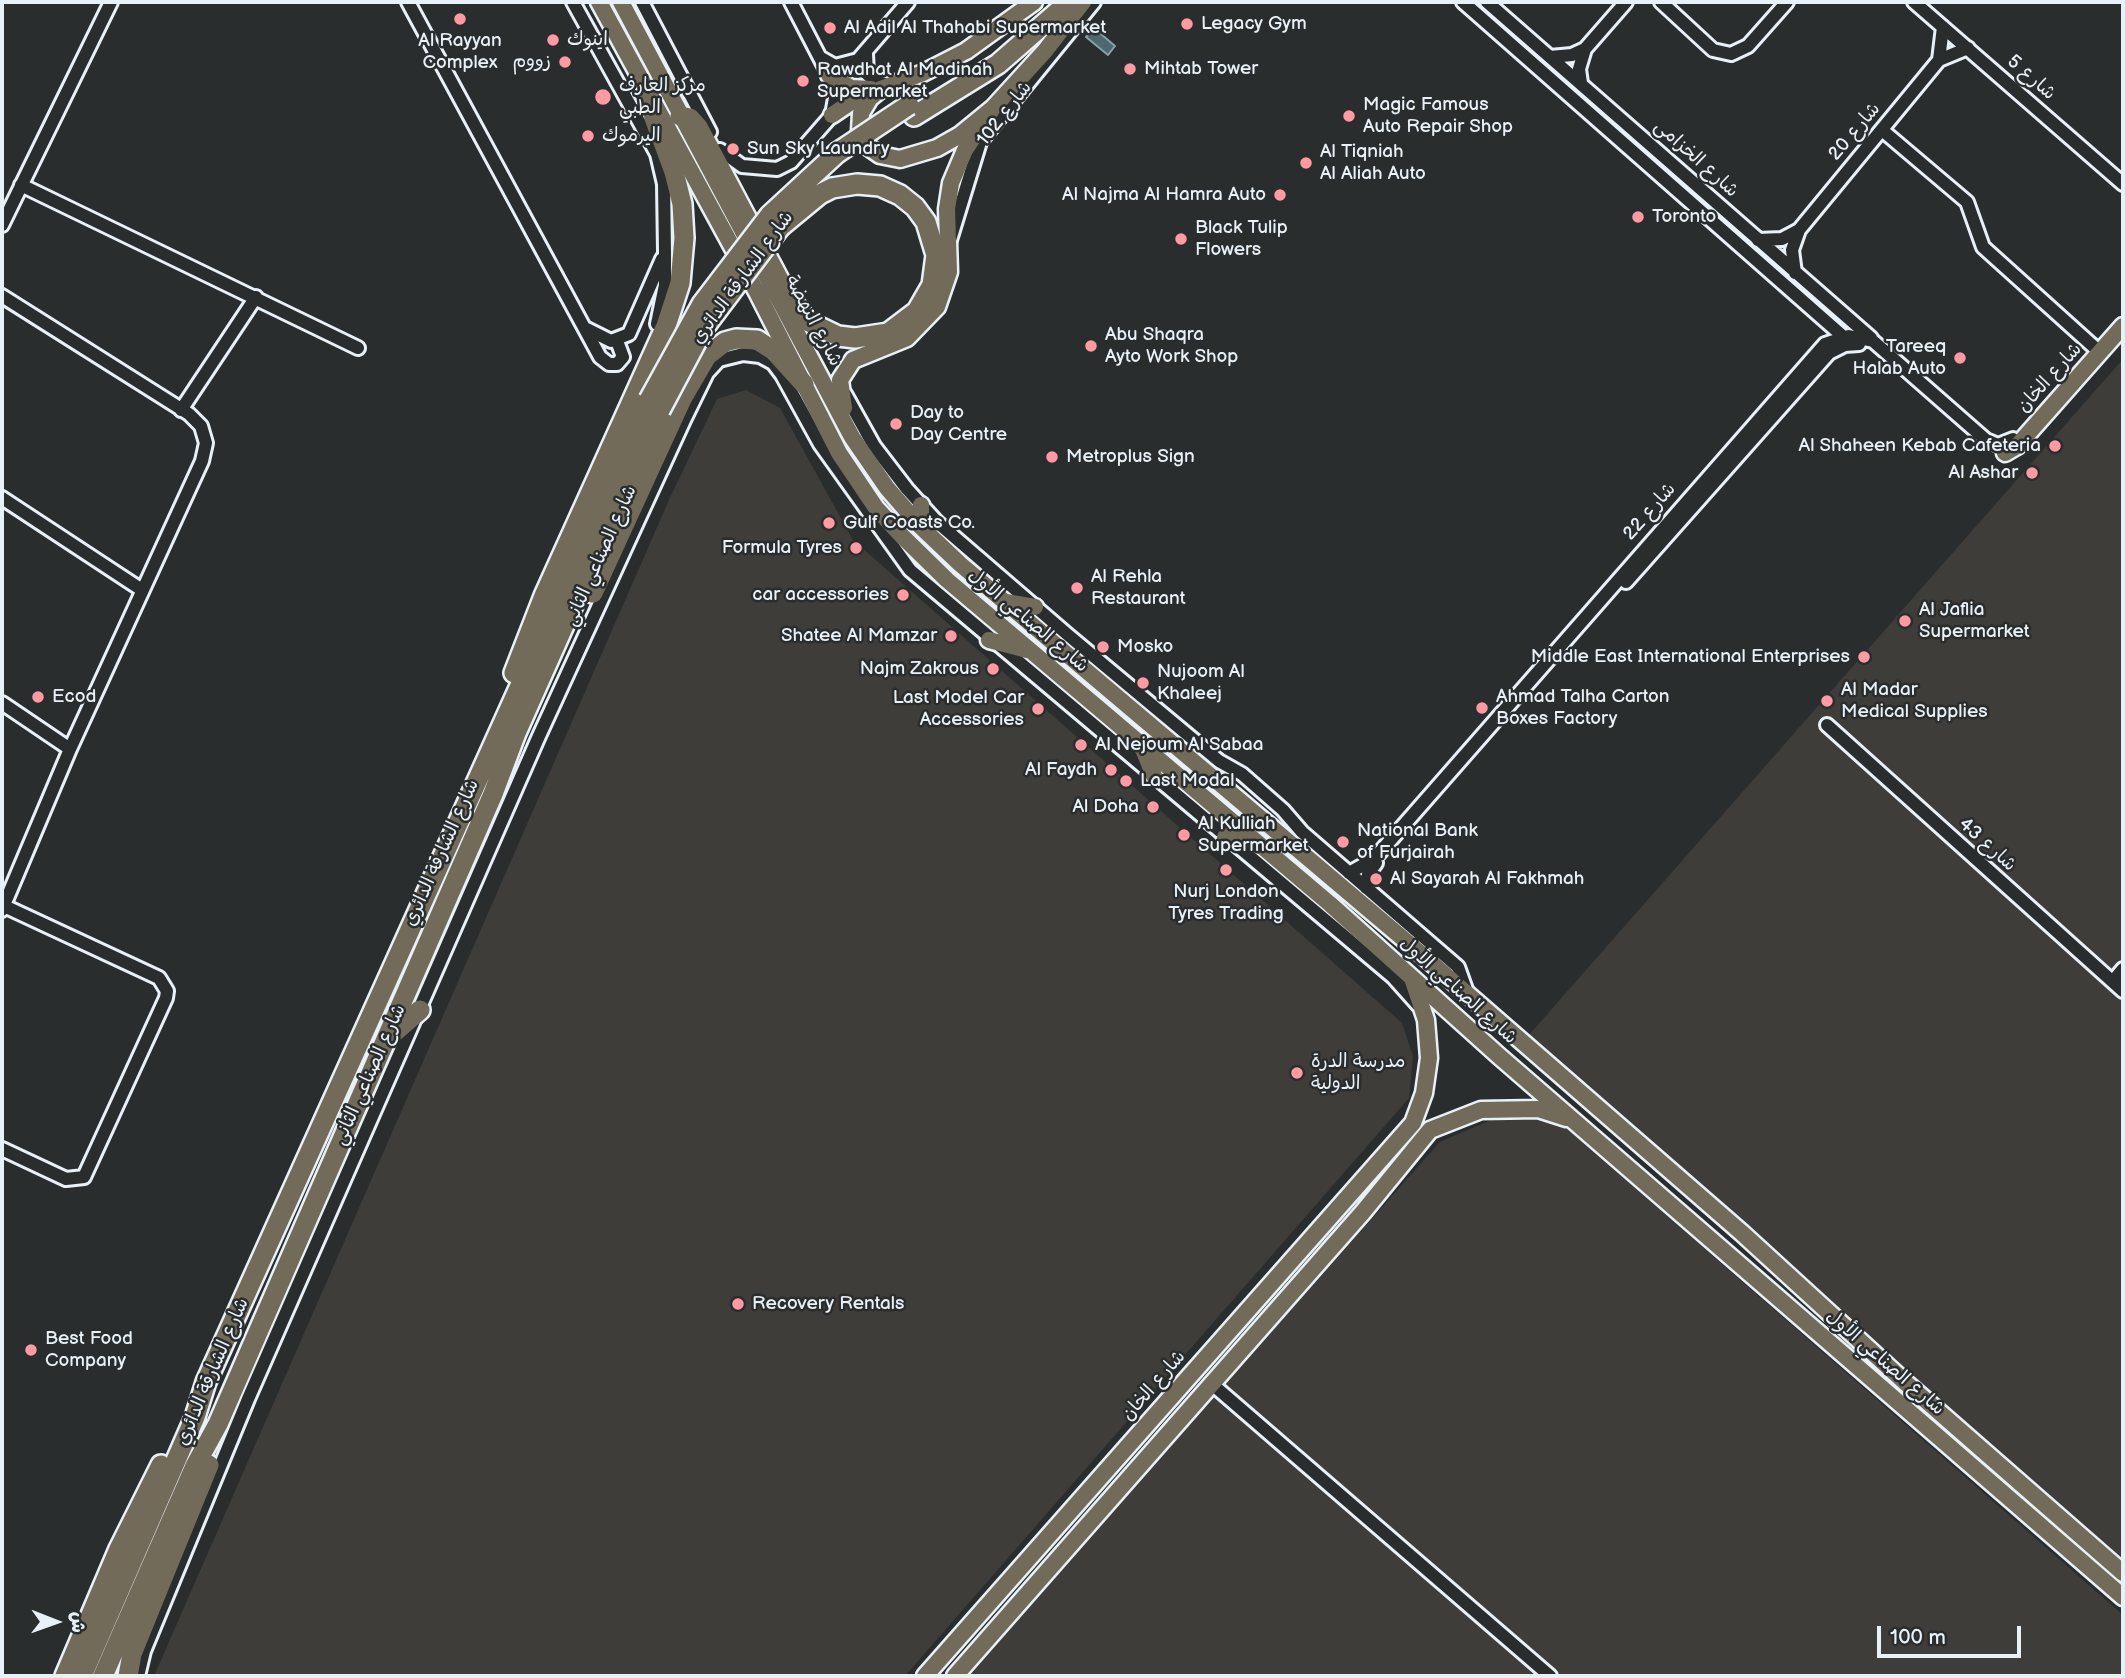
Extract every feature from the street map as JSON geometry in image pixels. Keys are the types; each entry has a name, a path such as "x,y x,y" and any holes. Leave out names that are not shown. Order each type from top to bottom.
{"highway":[{"path":"912,111 1055,2"},
{"name":"شارع 102","path":"912,111 998,64 1069,2"},
{"path":"494,738 500,710 544,596 674,304 684,238 679,188 657,129 650,97"},
{"name":"شارع الشارقة الدائري","path":"82,1676 195,1417 206,1382 494,738 509,713 655,405 775,221 799,203 839,159 912,111"},
{"path":"681,116 695,122 797,309 807,321 838,336 855,338 888,333 917,311 932,285 936,255 926,222 915,207 900,195 880,186 857,184 832,188 775,221"},
{"path":"492,794 515,763 682,399 707,356 725,342 736,339 757,340 774,351 804,384"},
{"name":"شارع الشارقة الدائري","path":"103,1676 195,1466 218,1424 492,794 655,405"},
{"path":"385,1040 420,1010"},
{"path":"65,1676 129,1529 186,1409 206,1382"},
{"path":"128,1676 132,1654 208,1466 218,1424"}],"main road":[{"name":"شارع النهضة","path":"598,2 758,294 804,384"},
{"name":"شارع النهضة","path":"621,2 852,438"},
{"path":"832,115 857,98 966,51 1034,2"},
{"path":"885,87 865,105 860,131 867,146 887,157 913,156 937,148 960,135 993,108 1045,51 1083,2"},
{"path":"829,75 851,88 885,87"},
{"path":"852,438 851,426 840,398 839,383 853,360 894,346 928,320 937,307 948,280 947,209 957,165 993,108"},
{"name":"شارع الخان","path":"2009,446 2123,314"},
{"name":"شارع الخان","path":"2009,446 2017,446 2123,326"},
{"name":"شارع الصناعي الأول","path":"804,384 858,483 884,517 947,580 1410,976 2123,1597"},
{"name":"شارع الصناعي الأول","path":"852,438 887,488 921,527 1003,601 1367,906 1742,1233 1907,1384 2123,1573"},
{"path":"858,483 860,503"},
{"path":"921,506 921,527"},
{"path":"1003,601 1035,607"},
{"path":"989,640 1033,652"},
{"path":"1140,744 1154,776"},
{"path":"1225,836 1250,839"},
{"path":"1366,888 1367,906"},
{"path":"1410,976 1424,1012"},
{"name":"شارع الخان","path":"925,1676 1413,1123 1428,1072 1428,1037 1424,1012"},
{"path":"955,1676 1212,1384 1430,1130 1472,1112 1506,1108 1547,1111 1577,1124"}],"street":[{"path":"2,225 111,2"},
{"path":"408,2 600,357 609,364 617,363 622,357 617,341"},
{"path":"573,2 657,154 664,184 665,252 662,306 642,364 640,380"},
{"path":"642,2 748,205 749,223"},
{"path":"720,150 742,166 777,169 792,162 832,115 835,98 829,75 790,2"},
{"path":"821,58 843,66 866,54 908,2"},
{"name":"شارع 102","path":"948,244 980,142 1094,2"},
{"name":"شارع الخزامى","path":"1462,2 1846,340"},
{"name":"شارع الخزامى","path":"1487,2 1879,345"},
{"path":"1581,83 1580,62 1585,49 1626,2"},
{"path":"1661,2 1713,50 1731,54 1748,46 1787,2"},
{"name":"شارع 5","path":"1914,2 2123,184"},
{"path":"1939,60 1943,27"},
{"name":"شارع 20","path":"1799,230 1939,60 1968,48"},
{"path":"1550,57 1565,57 1585,49"},
{"path":"866,54 867,74 885,87"},
{"path":"1882,130 1966,202 1975,218 1979,240 1989,253 2094,347"},
{"path":"22,185 358,348"},
{"path":"1758,240 1782,239 1799,230"},
{"path":"1795,273 1792,250 1799,230"},
{"path":"584,327 602,339 617,341 633,328 665,252"},
{"path":"2,1149 60,1176 76,1174 91,1167 163,1004 152,976 2,907 197,468 200,450 197,432 181,410 5,295"},
{"path":"181,410 256,297"},
{"path":"1846,340 1861,337 1879,345 1986,440 2009,446"},
{"path":"1846,340 1873,349 1991,450 2009,446"},
{"name":"شارع 22","path":"1349,873 1374,859 1821,348 1846,340"},
{"name":"شارع 22","path":"1366,888 1373,866 1829,354 1846,340"},
{"name":"شارع الصناعي الثاني","path":"138,1676 144,1651 248,1399 539,736 685,418 712,366 728,356 760,356 773,363 820,444 910,570 989,640 1393,977 1424,1012"},
{"path":"839,383 874,446 921,506 1035,607 1219,761 1247,778 1349,873 1458,967 1468,995"},
{"path":"2,498 142,590"},
{"path":"2,703 70,749"},
{"name":"شارع 43","path":"1827,725 2123,991"},
{"path":"2113,981 2123,970"},
{"path":"1212,1384 1550,1676"}],"shaded area":[{"path":"2123,359 2123,1564 1521,1044"},
{"path":"746,390 780,408 853,540 1402,1023 1413,1056 1409,1098 905,1676 154,1676 669,500 717,399"},
{"path":"1491,1120 1549,1120 1570,1131 2123,1615 2123,1676 966,1676 1440,1142"}],"water":[{"path":"1094,28 1115,46 1108,55 1086,37"}],"place":[{"name":"Al Rayyan Complex","path":"460,19"},
{"name":"Legacy Gym","path":"1187,24"},
{"name":"Al Adil Al Thahabi Supermarket","path":"830,28"},
{"name":"اينوك","path":"553,40"},
{"name":"زووم","path":"565,62"},
{"name":"Mihtab Tower","path":"1130,69"},
{"name":"Rawdhat Al Madinah Supermarket","path":"803,81"},
{"name":"مركز العارف الطبي","path":"603,97"},
{"name":"Magic Famous Auto Repair Shop","path":"1349,116"},
{"name":"اليرموك","path":"588,136"},
{"name":"Sun Sky Laundry","path":"733,149"},
{"name":"Al Tiqniah Al Aliah Auto","path":"1306,163"},
{"name":"Al Najma Al Hamra Auto","path":"1280,195"},
{"name":"Toronto","path":"1638,217"},
{"name":"Black Tulip Flowers","path":"1181,239"},
{"name":"Abu Shaqra Ayto Work Shop","path":"1091,346"},
{"name":"Tareeq Halab Auto","path":"1960,358"},
{"name":"Day to Day Centre","path":"896,424"},
{"name":"Al Shaheen Kebab Cafeteria","path":"2055,446"},
{"name":"Metroplus Sign","path":"1052,457"},
{"name":"Al Ashar","path":"2032,473"},
{"name":"Gulf Coasts Co.","path":"829,523"},
{"name":"Formula Tyres","path":"856,548"},
{"name":"Al Rehla Restaurant","path":"1077,588"},
{"name":"car accessories","path":"903,595"},
{"name":"Al Jaflia Supermarket","path":"1905,621"},
{"name":"Shatee Al Mamzar","path":"951,636"},
{"name":"Mosko","path":"1103,647"},
{"name":"Middle East International Enterprises","path":"1864,657"},
{"name":"Najm Zakrous","path":"993,669"},
{"name":"Nujoom Al Khaleej","path":"1143,683"},
{"name":"Ecod","path":"38,697"},
{"name":"Al Madar Medical Supplies","path":"1827,701"},
{"name":"Ahmad Talha Carton Boxes Factory","path":"1482,708"},
{"name":"Last Model Car Accessories","path":"1038,709"},
{"name":"Al Nejoum Al Sabaa","path":"1081,745"},
{"name":"Al Faydh","path":"1111,770"},
{"name":"Last Modal","path":"1126,781"},
{"name":"Al Doha","path":"1153,807"},
{"name":"Al Kulliah Supermarket","path":"1184,835"},
{"name":"National Bank of Furjairah","path":"1343,842"},
{"name":"Nurj London Tyres Trading","path":"1226,870"},
{"name":"Al Sayarah Al Fakhmah","path":"1376,879"},
{"name":"مدرسة الدرة الدولية","path":"1297,1073"},
{"name":"Recovery Rentals","path":"738,1304"},
{"name":"Best Food Company","path":"31,1350"}]}
